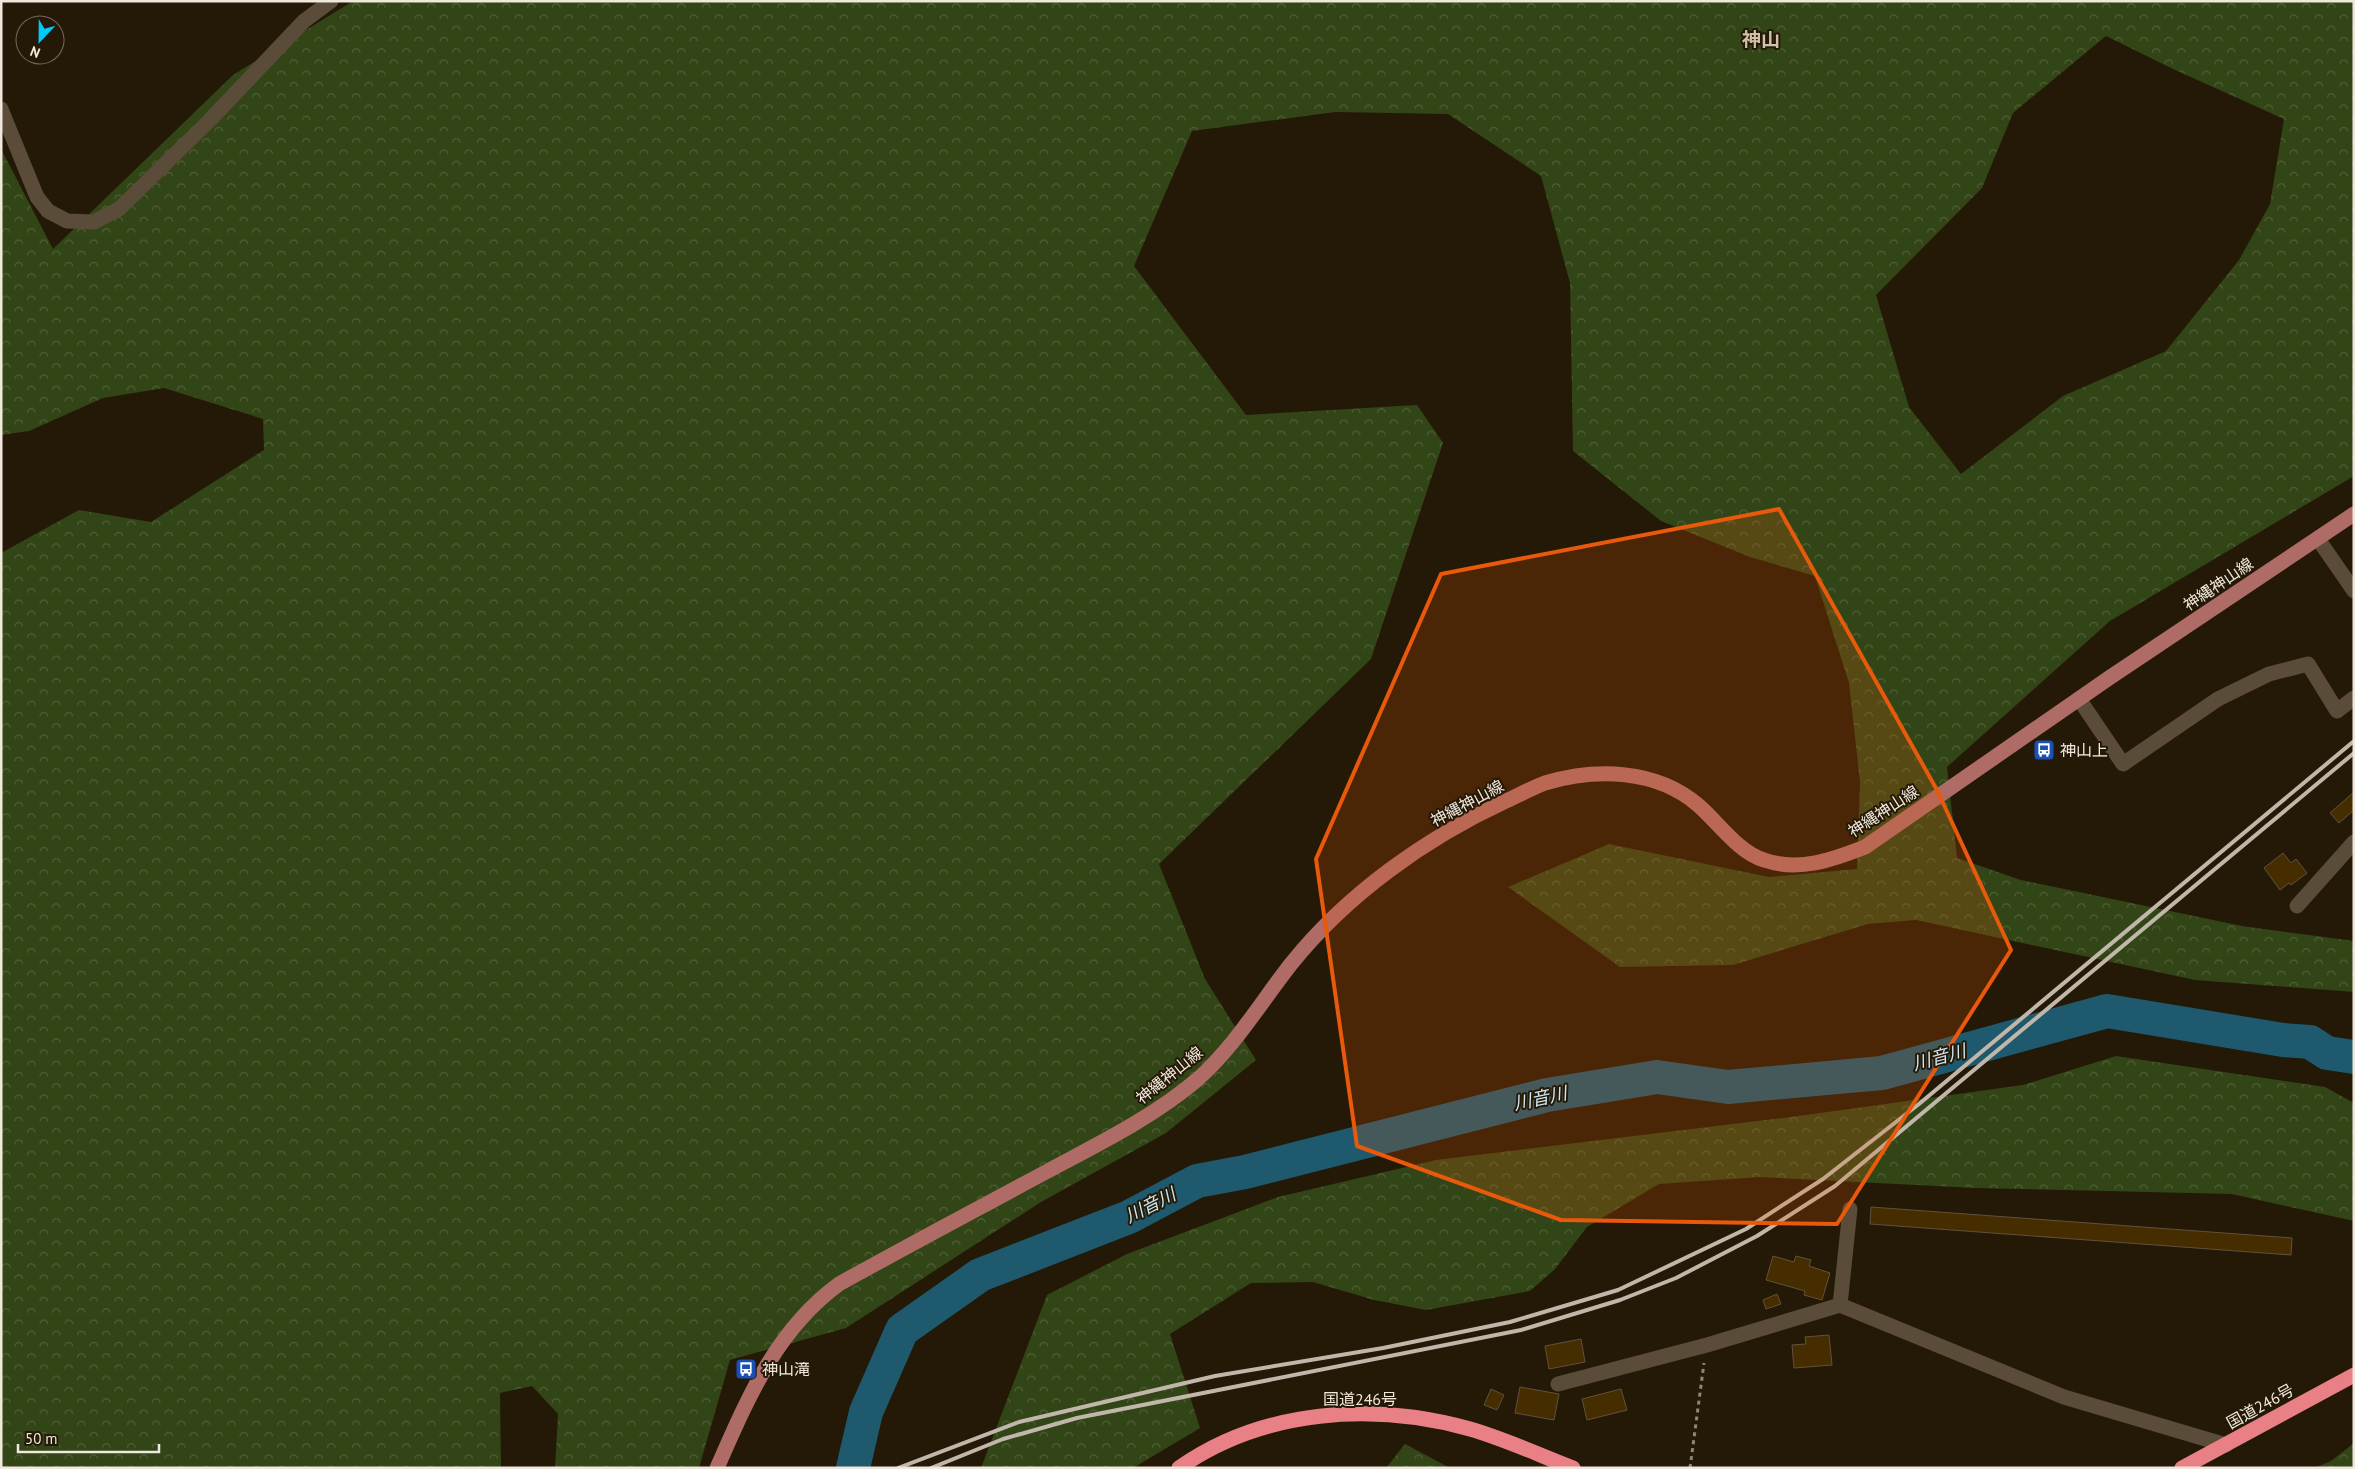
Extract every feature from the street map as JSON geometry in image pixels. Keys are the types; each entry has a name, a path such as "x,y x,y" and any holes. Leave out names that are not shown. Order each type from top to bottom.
{"highway":[{"name":"国道246号","path":"2182,1468 2354,1376"},
{"name":"国道246号","path":"1179,1468 1237,1436 1283,1422 1336,1413 1391,1414 1470,1429 1573,1468"}],"main road":[{"name":"神縄神山線","path":"717,1468 763,1370 789,1333 815,1302 846,1280 1149,1115 1198,1078 1229,1047 1292,962 1321,930 1355,898 1417,852 1475,816 1544,784 1595,773 1633,775 1668,786 1697,804 1731,838 1762,860 1799,866 1822,862 1865,847 2079,699 2354,514"}],"street":[{"path":"1,109 37,197 48,211 67,222 94,222 119,208 208,122 304,21 331,1"},
{"path":"2318,538 2354,591"},
{"path":"2079,699 2123,764 2218,699 2269,674 2308,664 2337,711 2354,698"},
{"path":"2297,906 2354,842"},
{"path":"1840,1305 1850,1209"},
{"path":"1558,1384 1707,1345 1840,1305 2064,1397 2226,1444"}],"path":[{"path":"1690,1468 1707,1345"}],"highlighted area":[{"path":"1779,509 1937,790 2011,950 1837,1224 1561,1220 1357,1146 1316,859 1441,574"}],"green space":[{"path":"353,1 2354,1 2354,476 2110,621 1947,767 1957,858 2021,880 2242,926 2354,941 2354,992 2195,980 1916,920 1868,924 1733,965 1620,967 1508,887 1609,844 1769,877 1857,869 1860,782 1849,683 1815,576 1750,557 1661,521 1573,451 1570,283 1541,176 1448,114 1335,112 1192,131 1134,266 1246,415 1417,405 1443,443 1371,659 1159,864 1205,979 1256,1060 1166,1133 1041,1202 846,1328 730,1360 699,1468 555,1468 558,1414 532,1386 500,1393 501,1468 1,1468 1,553 79,510 151,522 264,450 263,419 164,388 103,398 29,431 1,435 1,149 53,249 233,75","holes":["2106,36 2173,69 2284,119 2270,204 2239,260 2166,351 2063,396 1961,474 1909,407 1876,295 1982,188 2013,113"]},
{"path":"2116,1056 2325,1087 2354,1103 2354,1221 2232,1194 1976,1188 1760,1177 1659,1184 1587,1227 1555,1269 1530,1291 1426,1310 1374,1300 1313,1282 1251,1283 1170,1334 1200,1428 1133,1468 981,1468 1047,1295 1127,1254 1278,1197 1436,1160 1791,1117 2023,1085"},
{"path":"2354,1443 2354,1468 2314,1468 2331,1461"},
{"path":"1405,1444 1450,1468 1386,1468"}],"building":[{"path":"2354,792 2354,810 2339,823 2330,813"},
{"path":"2283,853 2291,863 2296,859 2307,873 2291,885 2289,883 2280,890 2264,868"},
{"path":"1871,1207 2292,1238 2291,1255 1870,1224"},
{"path":"1773,1256 1794,1262 1796,1256 1811,1260 1809,1266 1830,1273 1822,1300 1804,1295 1805,1291 1766,1280"},
{"path":"1777,1294 1781,1304 1766,1309 1763,1300"},
{"path":"1829,1335 1832,1365 1794,1368 1792,1345 1806,1344 1805,1337"},
{"path":"1581,1339 1585,1362 1549,1369 1545,1346"},
{"path":"1520,1387 1559,1394 1554,1420 1515,1413"},
{"path":"1491,1389 1504,1395 1497,1410 1484,1405"},
{"path":"1621,1389 1627,1410 1587,1420 1582,1399"}],"waterway":[{"name":"川音川","path":"853,1468 866,1412 902,1330 980,1275 1129,1217 1197,1181 1245,1172 1547,1095 1657,1077 1728,1087 1882,1073 2107,1011 2283,1040 2310,1042 2327,1053 2354,1057"}],"railway":[{"path":"898,1468 1019,1422 1215,1376 1383,1348 1510,1322 1618,1290 1746,1229 1823,1179 1919,1104 2354,741"},
{"path":"931,1468 1003,1439 1077,1418 1521,1330 1620,1300 1676,1278 1757,1236 1835,1186 2354,753"}],"place":[{"name":"神山上","path":"2044,750"},
{"name":"神山滝","path":"746,1369"}],"district":[{"name":"神山","path":"1761,39"}]}
